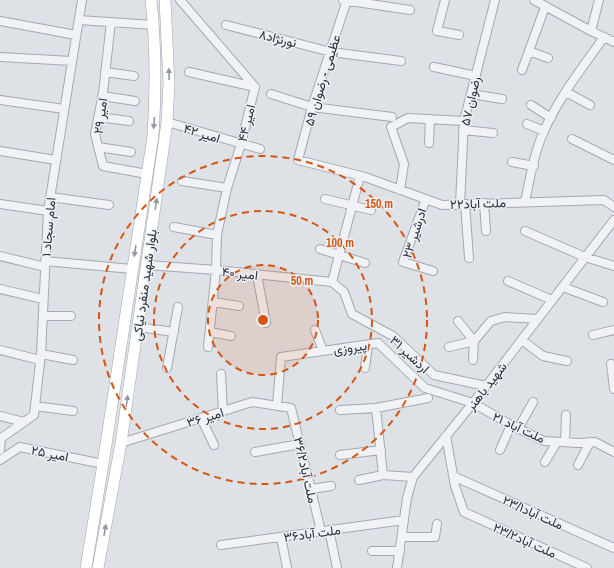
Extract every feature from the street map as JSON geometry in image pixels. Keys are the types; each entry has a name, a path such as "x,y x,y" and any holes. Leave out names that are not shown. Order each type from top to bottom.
{"main road":[{"name":"بلوار شهید منفرد نیاکی","path":"86,568 153,136 155,102 154,25 151,0"},
{"name":"بلوار شهید منفرد نیاکی","path":"98,568 121,443 168,122 169,83 165,0"},
{"path":"103,464 116,467"}],"street":[{"name":"امام سجاد ۱","path":"0,439 34,415 40,357 48,211 82,0"},
{"name":"امیر ۴۴","path":"180,0 255,87 241,144 227,188 217,235 216,270 208,347"},
{"path":"345,0 410,10"},
{"name":"عظیمی - رضوان ۵۹","path":"298,160 312,108 331,52 345,0"},
{"path":"445,0 437,31 459,36"},
{"name":"رضوان ۵۷","path":"469,258 463,204 463,130 495,0"},
{"path":"591,31 599,0"},
{"path":"522,70 529,51 540,3 614,42"},
{"path":"79,20 154,25"},
{"path":"0,21 76,35"},
{"name":"امیر ۲۹","path":"111,22 102,96 95,134 98,147 103,166 147,174"},
{"name":"نورنژاد۸","path":"226,25 331,52 401,61"},
{"path":"525,202 544,131 566,92 604,37"},
{"path":"529,51 548,58"},
{"path":"0,57 72,61"},
{"path":"434,67 476,76"},
{"path":"105,72 134,76"},
{"path":"189,72 255,87"},
{"path":"566,92 590,105"},
{"path":"271,94 312,108 392,117"},
{"path":"471,94 502,98"},
{"path":"102,96 135,101"},
{"path":"0,100 64,109"},
{"path":"531,105 551,118"},
{"path":"98,117 129,121"},
{"path":"400,190 404,164 392,127 408,118 464,121"},
{"path":"429,143 430,119"},
{"name":"امیر ۴۲","path":"168,122 260,149"},
{"path":"527,124 544,131"},
{"path":"463,130 493,133"},
{"path":"572,139 614,160"},
{"path":"98,147 131,152"},
{"path":"0,151 56,160"},
{"name":"ملت آباد۲۲","path":"298,160 360,176 442,205 604,200 614,207"},
{"path":"512,162 534,166"},
{"path":"332,282 360,176"},
{"path":"182,181 227,188"},
{"path":"50,197 109,205"},
{"path":"326,199 371,210"},
{"name":"ادرشیر ۲۳","path":"426,199 403,262 433,271"},
{"path":"484,203 486,231"},
{"path":"0,204 48,211"},
{"name":"شهید باهنر","path":"398,568 409,486 413,477 473,403 614,221"},
{"path":"174,227 217,235"},
{"path":"525,231 585,257 614,266"},
{"path":"320,249 364,263"},
{"path":"0,256 45,264 132,269"},
{"name":"امیر ۴۰","path":"147,266 216,270 332,282"},
{"path":"257,274 266,323"},
{"path":"508,281 552,300"},
{"name":"اردشیر ۳۱","path":"332,282 344,292 352,314 393,336 434,375 486,386"},
{"path":"563,286 603,302"},
{"path":"0,289 43,299"},
{"path":"213,302 239,306"},
{"path":"167,368 178,307"},
{"path":"42,316 71,316"},
{"path":"449,347 474,341 491,321 505,317 538,319"},
{"path":"458,321 474,341 473,360"},
{"path":"138,327 174,332"},
{"path":"315,330 322,351"},
{"path":"593,335 614,330"},
{"path":"210,332 231,336"},
{"path":"522,340 543,356 567,362"},
{"name":"پیروزی","path":"277,406 280,357 378,343 425,388 473,403"},
{"path":"365,368 368,345"},
{"path":"0,350 40,357 73,360"},
{"path":"611,364 614,389"},
{"path":"221,374 223,411"},
{"path":"340,410 376,408 428,398"},
{"name":"امیر ۳۶","path":"121,443 252,402 291,408"},
{"path":"500,450 533,402"},
{"name":"ملت آباد ۲۱","path":"473,403 515,427 544,441 595,442 614,452"},
{"path":"35,406 73,410"},
{"name":"ملت آباد۳۶/۲","path":"291,408 311,489 337,568"},
{"path":"376,408 383,475"},
{"path":"545,462 561,442 566,415"},
{"path":"0,416 24,422"},
{"path":"201,418 214,445"},
{"path":"446,436 453,476"},
{"path":"0,439 0,450"},
{"path":"578,465 590,442"},
{"path":"255,452 300,444"},
{"name":"امیر ۲۵","path":"0,460 20,447 103,464"},
{"path":"340,455 381,450"},
{"path":"359,480 383,475 413,477"},
{"name":"ملت آباد۲۳/۲","path":"453,476 464,512 587,568"},
{"name":"ملت آباد۲۳/۱","path":"453,476 614,548"},
{"path":"311,489 331,486"},
{"name":"ملت آباد۳۶","path":"220,545 404,520"},
{"path":"402,537 435,538 437,524"},
{"path":"281,537 287,568"},
{"path":"372,551 400,551"}]}
